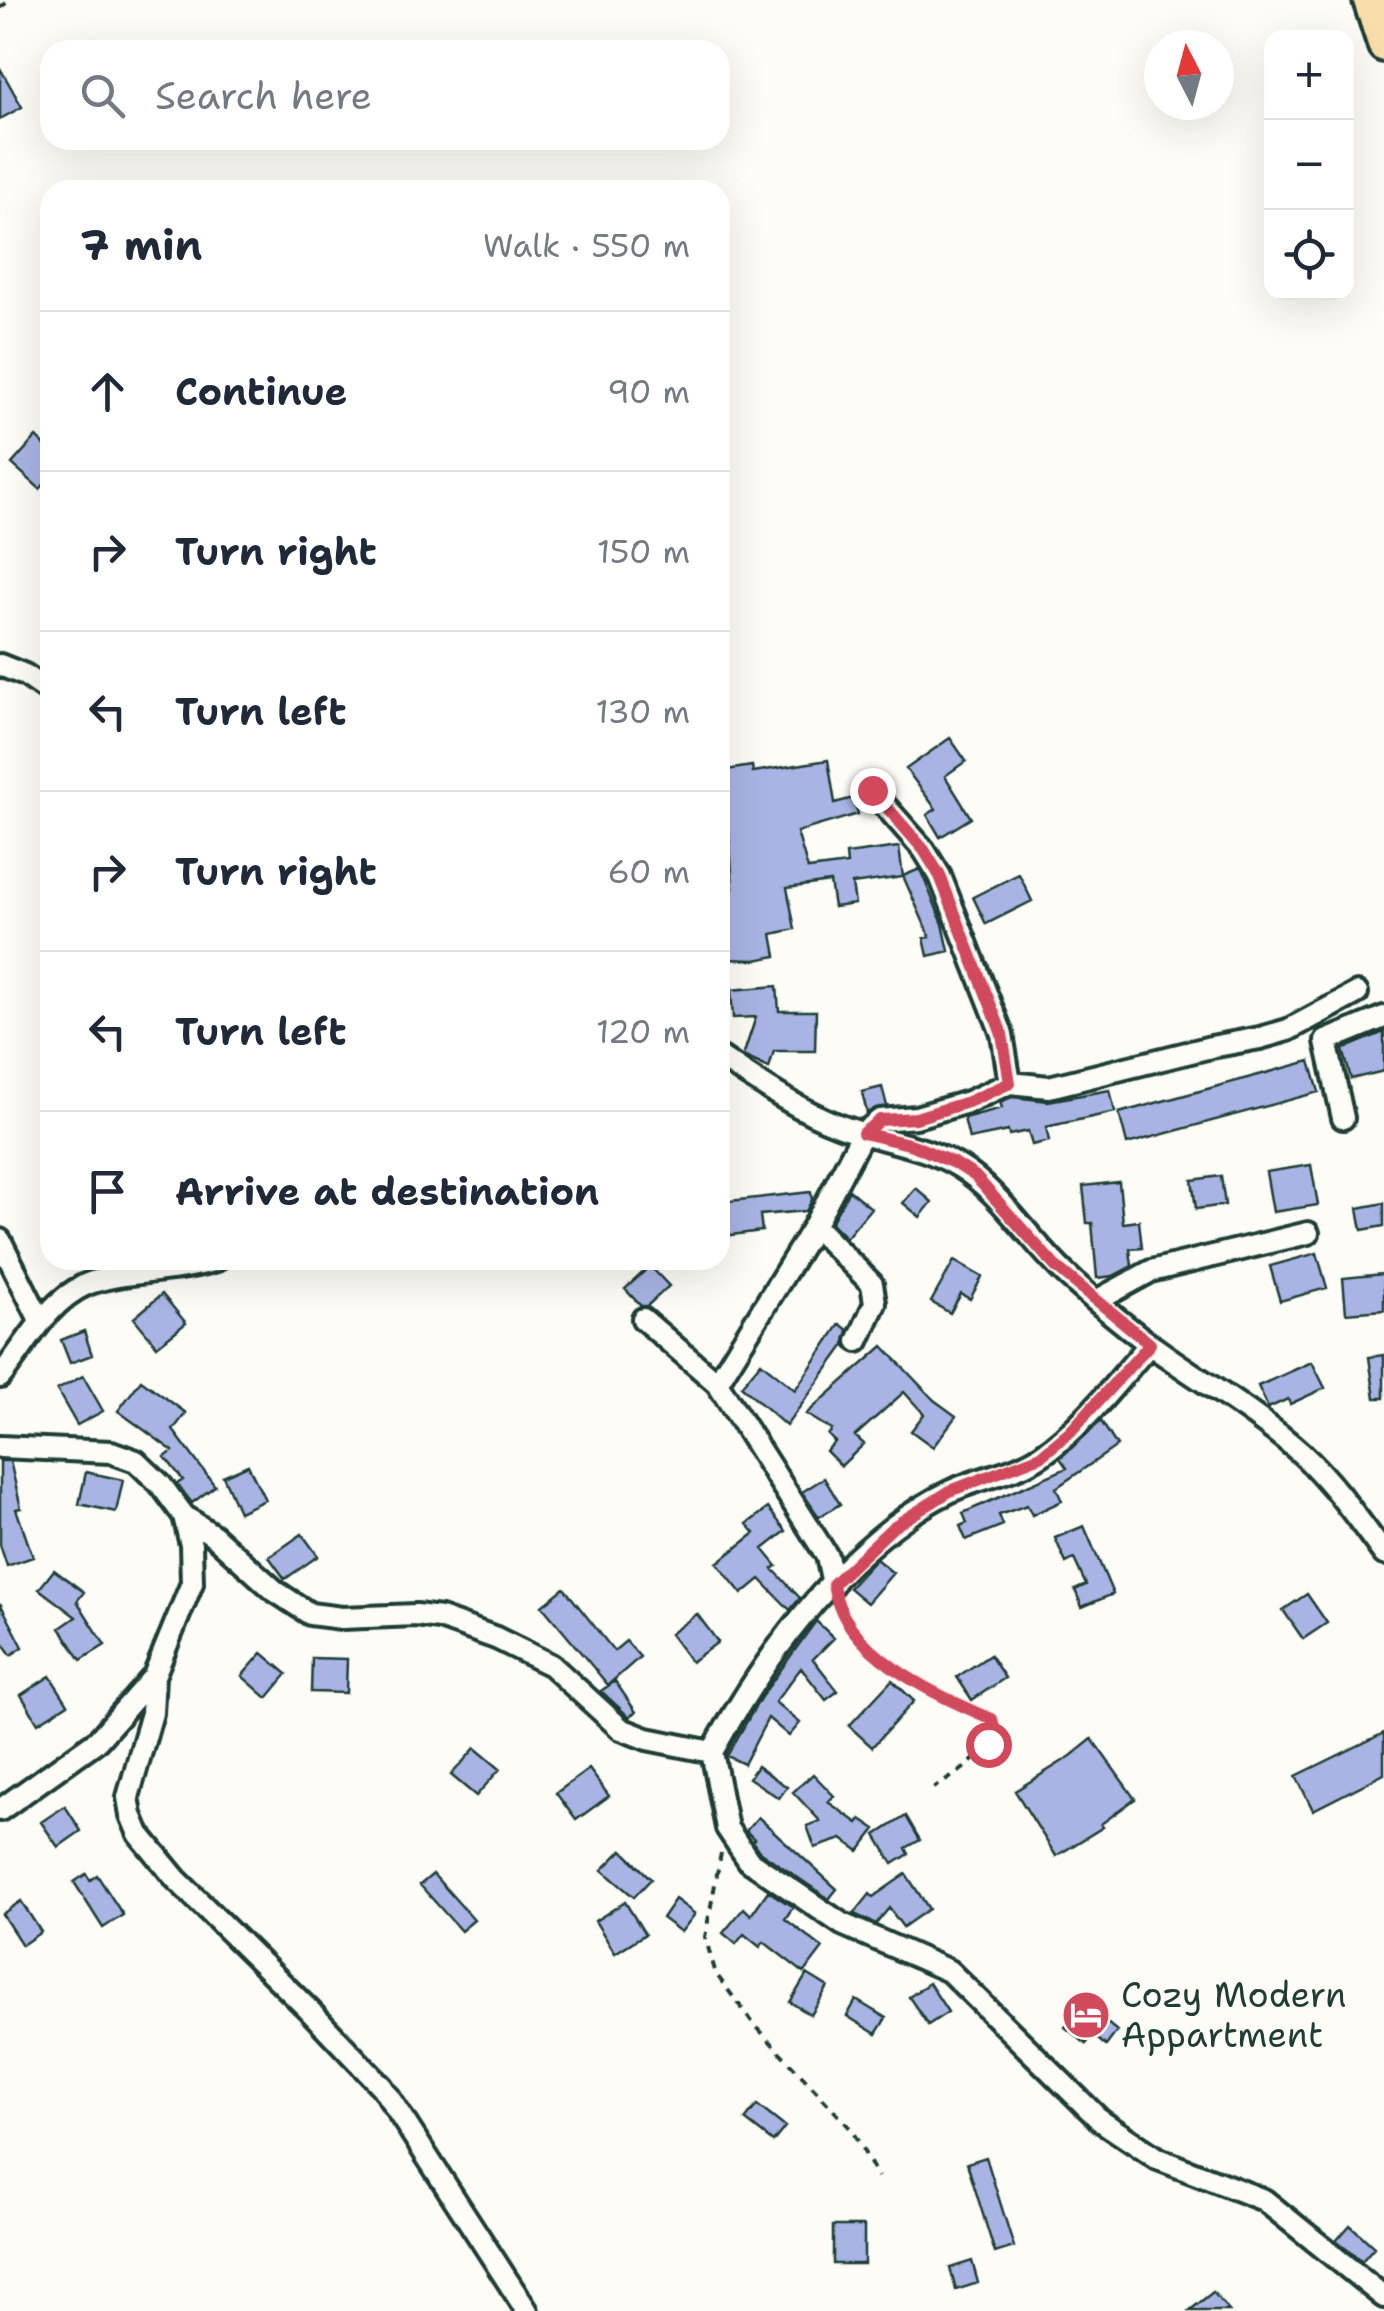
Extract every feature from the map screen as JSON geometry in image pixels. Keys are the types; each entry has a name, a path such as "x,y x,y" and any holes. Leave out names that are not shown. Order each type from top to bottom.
{"highway":[{"path":"1368,0 1384,46"}],"street":[{"path":"0,665 25,674 40,685"},
{"path":"872,790 924,850 940,876 1002,1034 1010,1083"},
{"path":"717,1383 814,1226 863,1133 880,1120 916,1118 968,1102 1010,1083 1049,1086 1260,1038 1288,1030 1357,993"},
{"path":"1343,1118 1326,1040 1384,1017"},
{"path":"730,1063 824,1120 913,1145 975,1176 1037,1248 1096,1301 1302,1455 1350,1507 1384,1554"},
{"path":"814,1226 872,1284 874,1304 858,1341"},
{"path":"1096,1301 1151,1271 1308,1233"},
{"path":"0,1240 41,1322"},
{"path":"0,1377 41,1322 84,1286 103,1279 176,1270"},
{"path":"644,1319 717,1383 821,1545 833,1584"},
{"path":"1150,1344 1070,1432 1041,1456 950,1491 893,1527 780,1641 712,1752 727,1828 749,1861 842,1924 949,1970 1076,2099 1121,2135 1158,2159 1264,2200 1384,2297"},
{"path":"0,1447 112,1452 136,1461 184,1516 214,1535 275,1592 310,1614 324,1618 440,1618 496,1638 551,1665 621,1729 647,1739 712,1752"},
{"path":"0,1810 98,1740 154,1676 192,1583 184,1516"},
{"path":"154,1676 152,1713 128,1797 130,1815 139,1834 176,1880 382,2087 526,2311"}],"path":[{"path":"0,8 10,0"},
{"path":"833,1584 835,1599 862,1640 892,1669 992,1719 995,1731 965,1771 932,1788"},
{"path":"727,1828 705,1937 716,1974 753,2022 851,2129 878,2177"}],"building":[{"path":"0,68 22,107 0,119"},
{"path":"36,437 40,441 40,489 12,464"},
{"path":"950,738 966,761 945,776 971,818 940,837 927,815 936,809 906,769"},
{"path":"828,760 835,803 853,798 858,814 797,832 808,869 847,864 846,854 899,847 903,877 852,884 855,904 834,907 830,882 787,888 795,929 772,934 776,956 730,959 730,769 752,766 753,772"},
{"path":"920,869 943,924 949,951 928,956 924,938 930,937 903,876"},
{"path":"1019,874 1032,901 986,924 973,897"},
{"path":"777,986 779,1011 816,1011 815,1051 774,1051 769,1068 743,1056 756,1017 733,1018 731,990"},
{"path":"1384,1032 1384,1071 1351,1079 1343,1049"},
{"path":"1310,1061 1319,1092 1127,1144 1119,1113"},
{"path":"882,1087 887,1106 867,1113 862,1092"},
{"path":"1110,1090 1115,1112 1046,1127 1049,1141 1032,1145 1028,1131 969,1139 964,1118 1002,1108 1000,1102 1012,1097 1048,1101"},
{"path":"1311,1165 1318,1205 1273,1212 1266,1172"},
{"path":"1221,1176 1225,1205 1196,1209 1192,1180"},
{"path":"1119,1182 1123,1223 1139,1221 1142,1248 1130,1249 1132,1266 1113,1276 1097,1278 1092,1223 1087,1223 1083,1186"},
{"path":"916,1188 932,1202 920,1217 903,1203"},
{"path":"849,1190 871,1208 846,1238 831,1223"},
{"path":"811,1192 812,1200 806,1211 760,1215 762,1231 730,1235 730,1201"},
{"path":"1384,1203 1384,1226 1362,1230 1358,1208"},
{"path":"1317,1253 1327,1288 1280,1301 1270,1266"},
{"path":"954,1261 982,1277 970,1299 961,1294 950,1313 931,1302"},
{"path":"646,1270 654,1270 669,1286 647,1306 641,1306 625,1289"},
{"path":"1384,1274 1384,1310 1346,1313 1343,1278"},
{"path":"162,1294 186,1323 157,1346 134,1318"},
{"path":"840,1324 848,1330 845,1345 786,1426 741,1386 761,1362 795,1390"},
{"path":"84,1331 92,1355 70,1363 61,1340"},
{"path":"883,1346 934,1400 956,1416 933,1447 911,1431 924,1414 904,1392 855,1436 864,1444 841,1466 826,1451 835,1442 828,1435 832,1430 806,1414"},
{"path":"1384,1355 1384,1398 1375,1398 1369,1357"},
{"path":"1312,1362 1325,1388 1290,1404 1288,1399 1268,1408 1258,1386"},
{"path":"83,1376 103,1411 77,1425 57,1390"},
{"path":"141,1380 186,1413 173,1430 215,1486 192,1503 177,1484 183,1480 165,1457 173,1451 118,1411"},
{"path":"1101,1421 1117,1446 1056,1488 1062,1501 1032,1515 1027,1505 999,1515 1003,1525 966,1540 960,1526 967,1523 963,1513 1067,1468 1060,1458"},
{"path":"0,1461 10,1461 21,1508 16,1509 33,1557 7,1566 0,1545"},
{"path":"248,1465 265,1500 239,1512 223,1476"},
{"path":"86,1472 123,1480 116,1512 79,1504"},
{"path":"824,1478 840,1504 819,1517 802,1492"},
{"path":"768,1508 786,1531 763,1549 777,1566 773,1569 800,1598 790,1610 760,1579 742,1594 717,1563 755,1533 747,1524"},
{"path":"1084,1526 1113,1594 1082,1607 1075,1590 1086,1585 1074,1559 1066,1563 1055,1538"},
{"path":"302,1534 318,1556 285,1579 269,1557"},
{"path":"876,1559 893,1573 867,1603 849,1588"},
{"path":"54,1570 84,1592 77,1601 105,1645 81,1660 60,1628 76,1617 39,1589"},
{"path":"564,1588 614,1651 626,1641 640,1657 608,1685 542,1606"},
{"path":"1307,1594 1327,1623 1303,1639 1283,1610"},
{"path":"0,1603 23,1647 11,1655 0,1639"},
{"path":"697,1614 718,1642 691,1662 670,1634"},
{"path":"816,1621 834,1638 813,1659 838,1691 826,1700 801,1668 775,1702 800,1723 789,1736 768,1718 744,1764 727,1756 761,1697"},
{"path":"262,1653 287,1674 267,1698 242,1676"},
{"path":"990,1655 1005,1678 972,1700 957,1677"},
{"path":"312,1658 347,1659 346,1693 311,1692"},
{"path":"50,1676 68,1704 38,1723 21,1695"},
{"path":"892,1680 914,1701 872,1747 849,1726"},
{"path":"615,1681 636,1712 629,1717 601,1691"},
{"path":"1384,1733 1384,1774 1313,1810 1296,1776"},
{"path":"1092,1739 1135,1799 1101,1824 1103,1827 1056,1856 1015,1791"},
{"path":"475,1748 500,1769 476,1796 451,1775"},
{"path":"757,1766 787,1787 779,1798 749,1778"},
{"path":"589,1769 609,1796 576,1820 556,1793"},
{"path":"813,1774 834,1796 828,1802 858,1823 861,1819 876,1829 859,1851 842,1839 815,1848 807,1826 820,1821 793,1792"},
{"path":"65,1806 81,1831 58,1847 41,1822"},
{"path":"906,1816 920,1840 906,1848 909,1854 893,1864 876,1835"},
{"path":"758,1817 837,1889 829,1899 759,1851 746,1831"},
{"path":"622,1850 651,1879 634,1897 602,1870"},
{"path":"86,1874 90,1880 97,1875 123,1915 103,1928 74,1882"},
{"path":"433,1874 474,1920 461,1931 420,1885"},
{"path":"906,1874 929,1909 903,1927 889,1908 876,1924 854,1914 870,1894 873,1897"},
{"path":"768,1891 793,1907 785,1919 823,1948 804,1973 764,1942 760,1947 744,1934 736,1944 723,1933 744,1908 751,1915"},
{"path":"675,1899 695,1914 681,1932 662,1918"},
{"path":"21,1901 41,1932 22,1945 2,1914"},
{"path":"625,1902 645,1934 615,1953 595,1921"},
{"path":"807,1974 828,1987 811,2015 790,2002"},
{"path":"929,1983 948,2012 928,2025 909,1997"},
{"path":"856,2000 886,2018 876,2034 847,2016"},
{"name":"Cozy Modern Appartment","path":"1084,2004 1117,2031 1106,2046 1093,2035 1086,2044 1065,2027"},
{"path":"757,2105 785,2127 773,2142 745,2120"},
{"path":"986,2157 1014,2247 995,2253 967,2163"},
{"path":"1350,2225 1374,2247 1362,2261 1336,2241"},
{"path":"833,2226 864,2226 864,2264 833,2264"},
{"path":"972,2261 978,2283 956,2290 950,2268"},
{"path":"1213,2292 1229,2311 1189,2311"}],"place":[{"name":"Cozy Modern Appartment","path":"1086,2015"}],"route":[{"path":"872,790 924,850 940,876 1002,1034 1010,1083 968,1102 916,1118 880,1120 863,1133 913,1145 975,1176 1055,1266 1150,1344 1070,1432 1041,1456 950,1491 893,1527 833,1584 835,1599 862,1640 892,1669 992,1719 995,1731 988,1744"}]}
